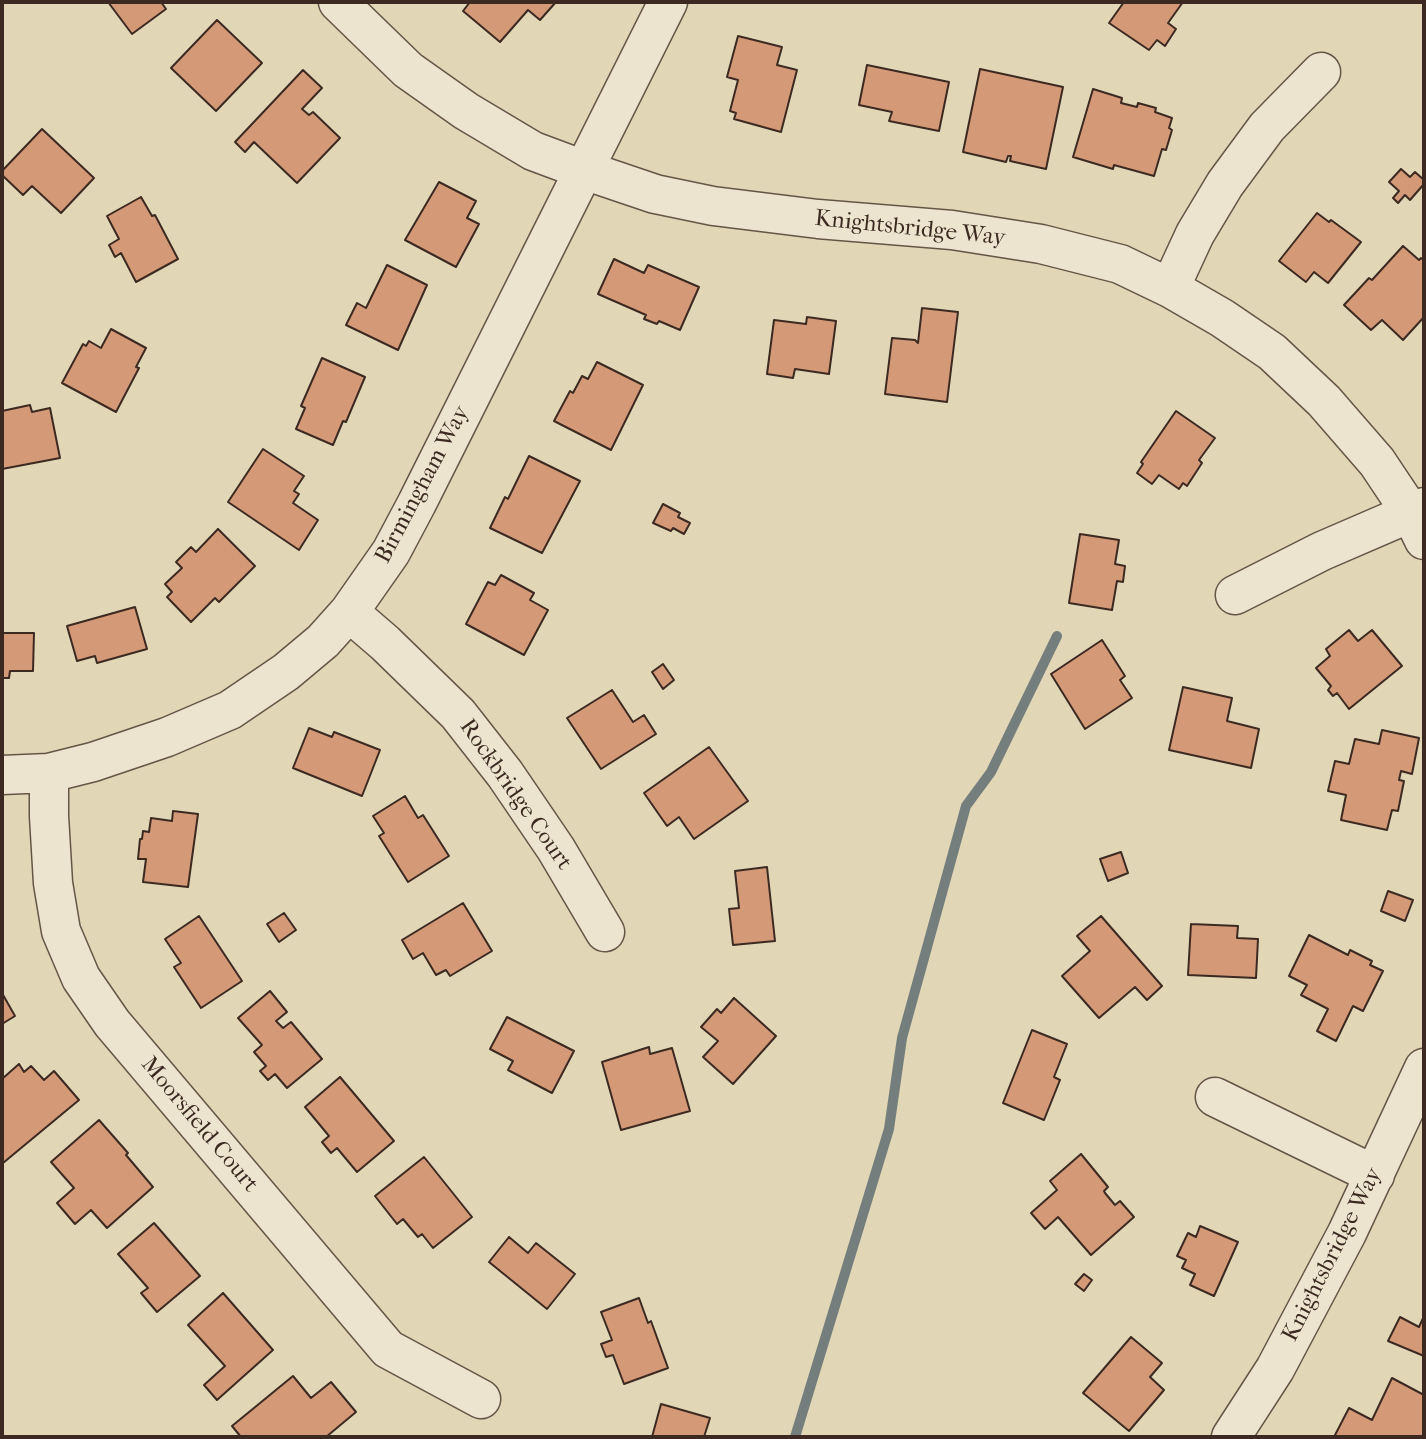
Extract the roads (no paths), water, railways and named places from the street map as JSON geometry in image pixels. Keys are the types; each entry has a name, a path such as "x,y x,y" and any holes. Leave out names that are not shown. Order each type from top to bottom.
{"street":[{"name":"Knightsbridge Way","path":"338,2 408,70 466,111 533,151 655,194 713,206 818,219 952,230 1041,244 1120,264 1170,288 1222,318 1272,352 1324,401 1377,462 1420,520"},
{"name":"Birmingham Way","path":"2,775 49,773 93,762 167,737 230,710 286,672 324,641 349,612 391,552 417,503 668,2"},
{"path":"1170,288 1195,234 1225,184 1267,127 1321,72"},
{"path":"1236,595 1322,551 1420,520"},
{"name":"Rockbridge Court","path":"349,612 385,642 458,714 512,784 556,849 605,932"},
{"name":"Moorsfield Court","path":"49,773 53,883 61,931 81,978 112,1024 388,1349 481,1399"},
{"name":"Knightsbridge Way","path":"1231,1437 1275,1368 1348,1233 1424,1068"},
{"path":"1215,1097 1375,1175"}],"waterway":[{"path":"795,1437 889,1129 902,1038 966,806 991,772 1057,636"}]}
